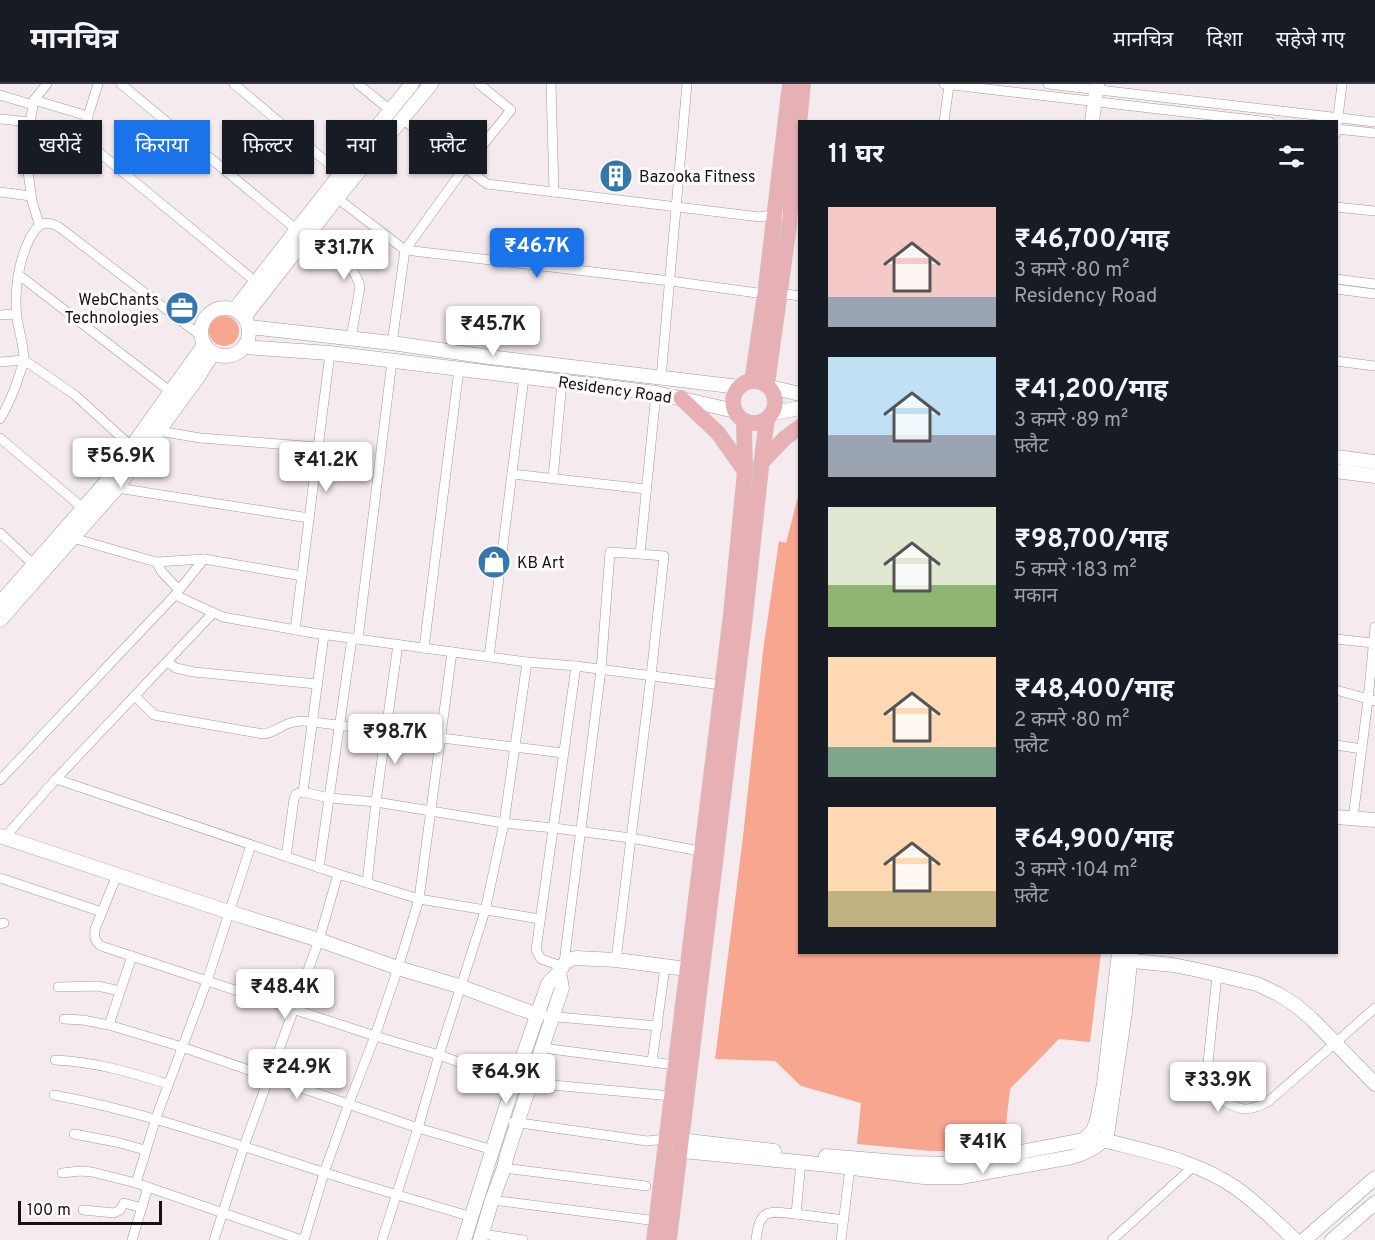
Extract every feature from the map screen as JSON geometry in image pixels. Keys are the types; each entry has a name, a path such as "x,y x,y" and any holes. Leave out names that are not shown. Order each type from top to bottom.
{"main road":[{"path":"784,220 790,84"},
{"path":"800,120 803,84"},
{"path":"669,1240 671,1096 687,969 709,852 722,685 745,471 739,416 733,399 746,384 772,294 798,144"},
{"path":"769,386 772,294"},
{"path":"654,1240 672,1145 709,852 744,629 761,463 770,416 776,402 769,386 761,382 746,384"},
{"path":"681,398 718,433 745,471"},
{"path":"739,416 756,423 770,416"},
{"path":"761,463 785,438 798,428"}],"street":[{"path":"30,120 33,103 47,84"},
{"path":"87,120 98,84"},
{"path":"121,84 302,232 348,264 354,271 360,287 351,338"},
{"path":"234,84 326,161"},
{"path":"358,84 390,110"},
{"path":"382,120 412,84"},
{"path":"243,317 256,282 337,198 431,84"},
{"path":"479,84 511,110 487,140"},
{"path":"551,84 554,192"},
{"path":"661,378 687,84"},
{"path":"944,120 946,84 1096,92 1375,122"},
{"path":"1048,84 1258,120"},
{"path":"1338,118 1342,84"},
{"path":"1092,120 1096,92"},
{"path":"0,95 88,116"},
{"path":"0,119 18,121"},
{"path":"402,119 409,124"},
{"path":"1338,130 1375,133"},
{"path":"102,155 256,282"},
{"path":"28,174 31,196 39,224"},
{"path":"243,317 339,174"},
{"path":"392,343 405,250 460,174"},
{"path":"474,174 487,184 784,220"},
{"path":"0,192 31,196"},
{"path":"337,198 405,250 798,296"},
{"path":"1338,207 1375,211"},
{"path":"0,419 13,394 24,360 16,291 24,248 39,224 52,223 59,227 206,345 221,356 230,356 244,347 249,334 243,317 227,307 211,311 205,317 201,325 206,345 159,431 117,488 0,620"},
{"path":"19,275 171,392"},
{"path":"1338,279 1375,284"},
{"path":"1338,289 1375,294"},
{"path":"0,315 17,314"},
{"name":"Residency Road","path":"243,317 351,338 489,357 661,378 746,384"},
{"path":"0,603 107,481 206,345"},
{"name":"Residency Road","path":"244,347 330,353 656,393 681,398 739,416"},
{"path":"295,630 330,353"},
{"path":"0,362 24,360 75,395 132,447"},
{"path":"319,868 328,798 355,639 392,361"},
{"path":"1338,361 1375,366"},
{"path":"424,648 459,369"},
{"path":"489,657 524,377"},
{"path":"553,478 562,382"},
{"path":"769,386 798,393"},
{"path":"640,554 656,393"},
{"path":"770,416 798,409"},
{"path":"159,431 200,438 318,447"},
{"path":"0,438 84,508"},
{"path":"1338,457 1375,462"},
{"path":"1338,471 1375,476"},
{"path":"512,474 646,489"},
{"path":"117,488 309,518"},
{"path":"0,533 34,565"},
{"path":"73,538 156,562 204,559 302,576"},
{"path":"523,1240 481,1237 562,988 561,967 601,670 610,552 664,556 616,960"},
{"path":"0,780 177,593 204,559"},
{"path":"156,562 177,593 223,617 324,635 722,685"},
{"path":"213,613 2,837 319,940 398,969 462,987 538,1015 658,1026"},
{"path":"1353,818 1371,701 1375,627"},
{"path":"303,792 324,635"},
{"path":"1338,639 1373,643"},
{"path":"367,883 398,644"},
{"path":"62,1173 92,1172 136,1183 303,1240 324,1173 398,969 419,899 452,652"},
{"path":"167,662 176,668 194,672 317,684"},
{"path":"382,1240 485,911 504,823 527,662"},
{"path":"561,967 541,959 536,950 576,666"},
{"path":"1338,691 1371,701"},
{"path":"135,696 154,715 263,734 295,721 313,722 563,753"},
{"path":"1338,745 1362,749"},
{"path":"56,779 319,868 419,899 540,919"},
{"path":"286,857 294,799 297,794 303,792 328,798 376,802 504,823 631,838 709,852"},
{"path":"1338,817 1375,820"},
{"path":"136,1183 156,1118 207,981 251,845"},
{"path":"117,874 94,936 101,946 439,1055 514,1082"},
{"path":"214,1240 244,1146 319,940 338,874"},
{"path":"0,878 102,912"},
{"path":"109,1025 132,956"},
{"path":"672,1145 910,1163 959,1164 1083,1140 1093,1131 1097,1120 1125,956"},
{"path":"1125,956 1257,984 1278,994 1312,1019 1371,1080 1375,1091"},
{"path":"502,1121 924,1177 961,1178 1072,1157 1085,1153 1104,1140 1107,1135 1125,1012 1125,956"},
{"path":"464,1240 514,1082 551,979 561,967 576,958 616,960 687,969"},
{"path":"652,1062 665,966"},
{"path":"1217,975 1206,1082 1212,1094 1240,1108 1247,1109 1269,1101 1375,1008"},
{"path":"58,987 98,986 120,991"},
{"path":"64,1019 109,1025 182,1047 418,1128 493,1150"},
{"path":"542,1048 675,1065"},
{"path":"55,1060 99,1065 168,1084"},
{"path":"530,1083 671,1096"},
{"path":"54,1095 156,1118 324,1173 472,1217"},
{"path":"74,1134 145,1150"},
{"path":"1088,1136 1135,1147 1194,1166 1235,1188 1295,1240"},
{"path":"796,1214 801,1162"},
{"path":"1112,1240 1194,1166"},
{"path":"504,1168 646,1186"},
{"path":"841,1240 850,1168"},
{"path":"1304,1240 1375,1178"},
{"path":"132,1240 148,1187"},
{"path":"492,1200 657,1221"},
{"path":"82,1210 114,1213 127,1203 142,1208"},
{"path":"1332,1240 1375,1203"},
{"path":"756,1240 761,1219 772,1212 844,1220"}],"shaded area":[{"path":"224,316 235,320 239,331 235,342 224,346 213,342 209,331 213,320"},
{"path":"798,497 798,954 1101,954 1090,1042 1059,1039 1010,1089 1004,1143 966,1151 931,1151 857,1144 861,1103 801,1086 775,1061 715,1059 743,837 763,651 779,541 786,543"}],"place":[{"name":"Bazooka Fitness","path":"616,176"},
{"name":"WebChants Technologies","path":"182,308"},
{"name":"KB Art","path":"494,562"}]}
